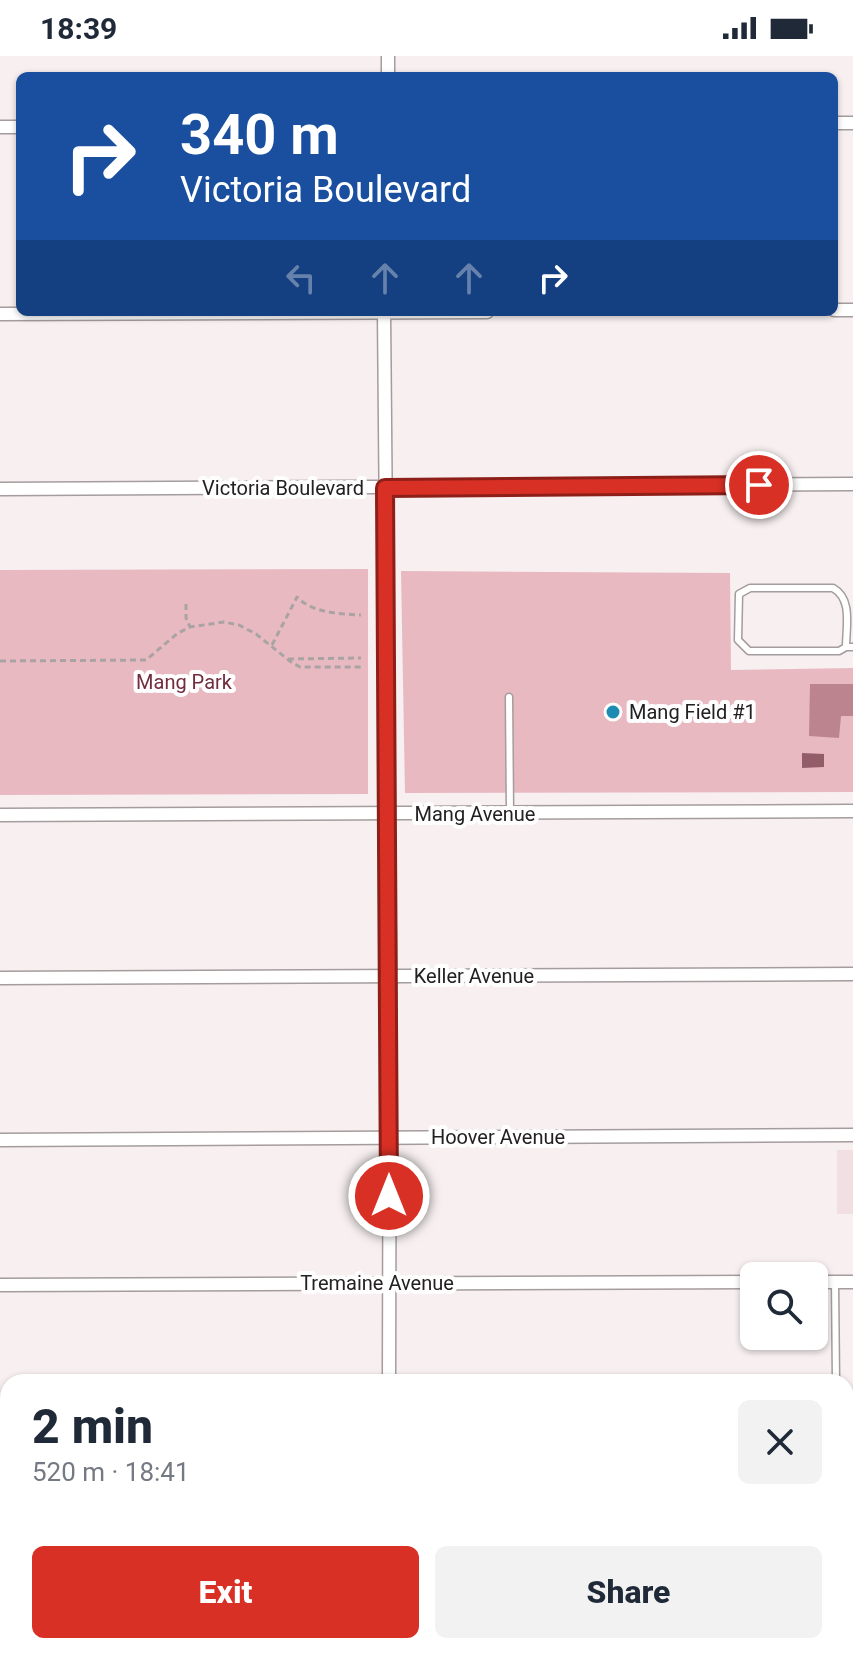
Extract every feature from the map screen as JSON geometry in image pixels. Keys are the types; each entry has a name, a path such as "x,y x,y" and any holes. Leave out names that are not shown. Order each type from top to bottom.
{"street":[{"path":"384,316 390,976 389,1374"},
{"name":"Victoria Boulevard","path":"0,489 853,484"},
{"name":"Mang Avenue","path":"0,815 853,811"},
{"name":"Keller Avenue","path":"0,978 853,974"},
{"name":"Hoover Avenue","path":"0,1140 853,1135"},
{"name":"Tremaine Avenue","path":"0,1285 740,1282"},
{"path":"828,1282 853,1282"}],"lane":[{"path":"750,588 833,588 842,592 847,600 849,647 839,651 749,651 738,640 739,594 750,588"},
{"path":"509,697 510,813"},
{"path":"835,1282 836,1374"}],"path":[{"path":"272,645 297,597 313,608 361,615"},
{"path":"186,604 190,627"},
{"path":"0,661 146,660 178,633 208,622 232,623 256,634 300,667 361,667"},
{"path":"21,651 21,661"},
{"path":"52,651 52,660"},
{"path":"81,651 81,660"},
{"path":"111,651 112,660"},
{"path":"287,659 361,658"}],"shaded area":[{"path":"810,684 853,684 853,716 841,716 839,738 809,736"},
{"path":"837,1150 853,1150 853,1214 837,1214"}],"green space":[{"name":"Mang Park","path":"368,569 368,794 0,795 0,570"},
{"path":"401,571 730,573 731,670 853,668 853,792 405,793"}],"building":[{"path":"802,753 824,754 824,767 802,768"}],"place":[{"name":"Mang Field #1","path":"613,712"}],"route":[{"path":"389,1196 385,488 759,485"}]}
